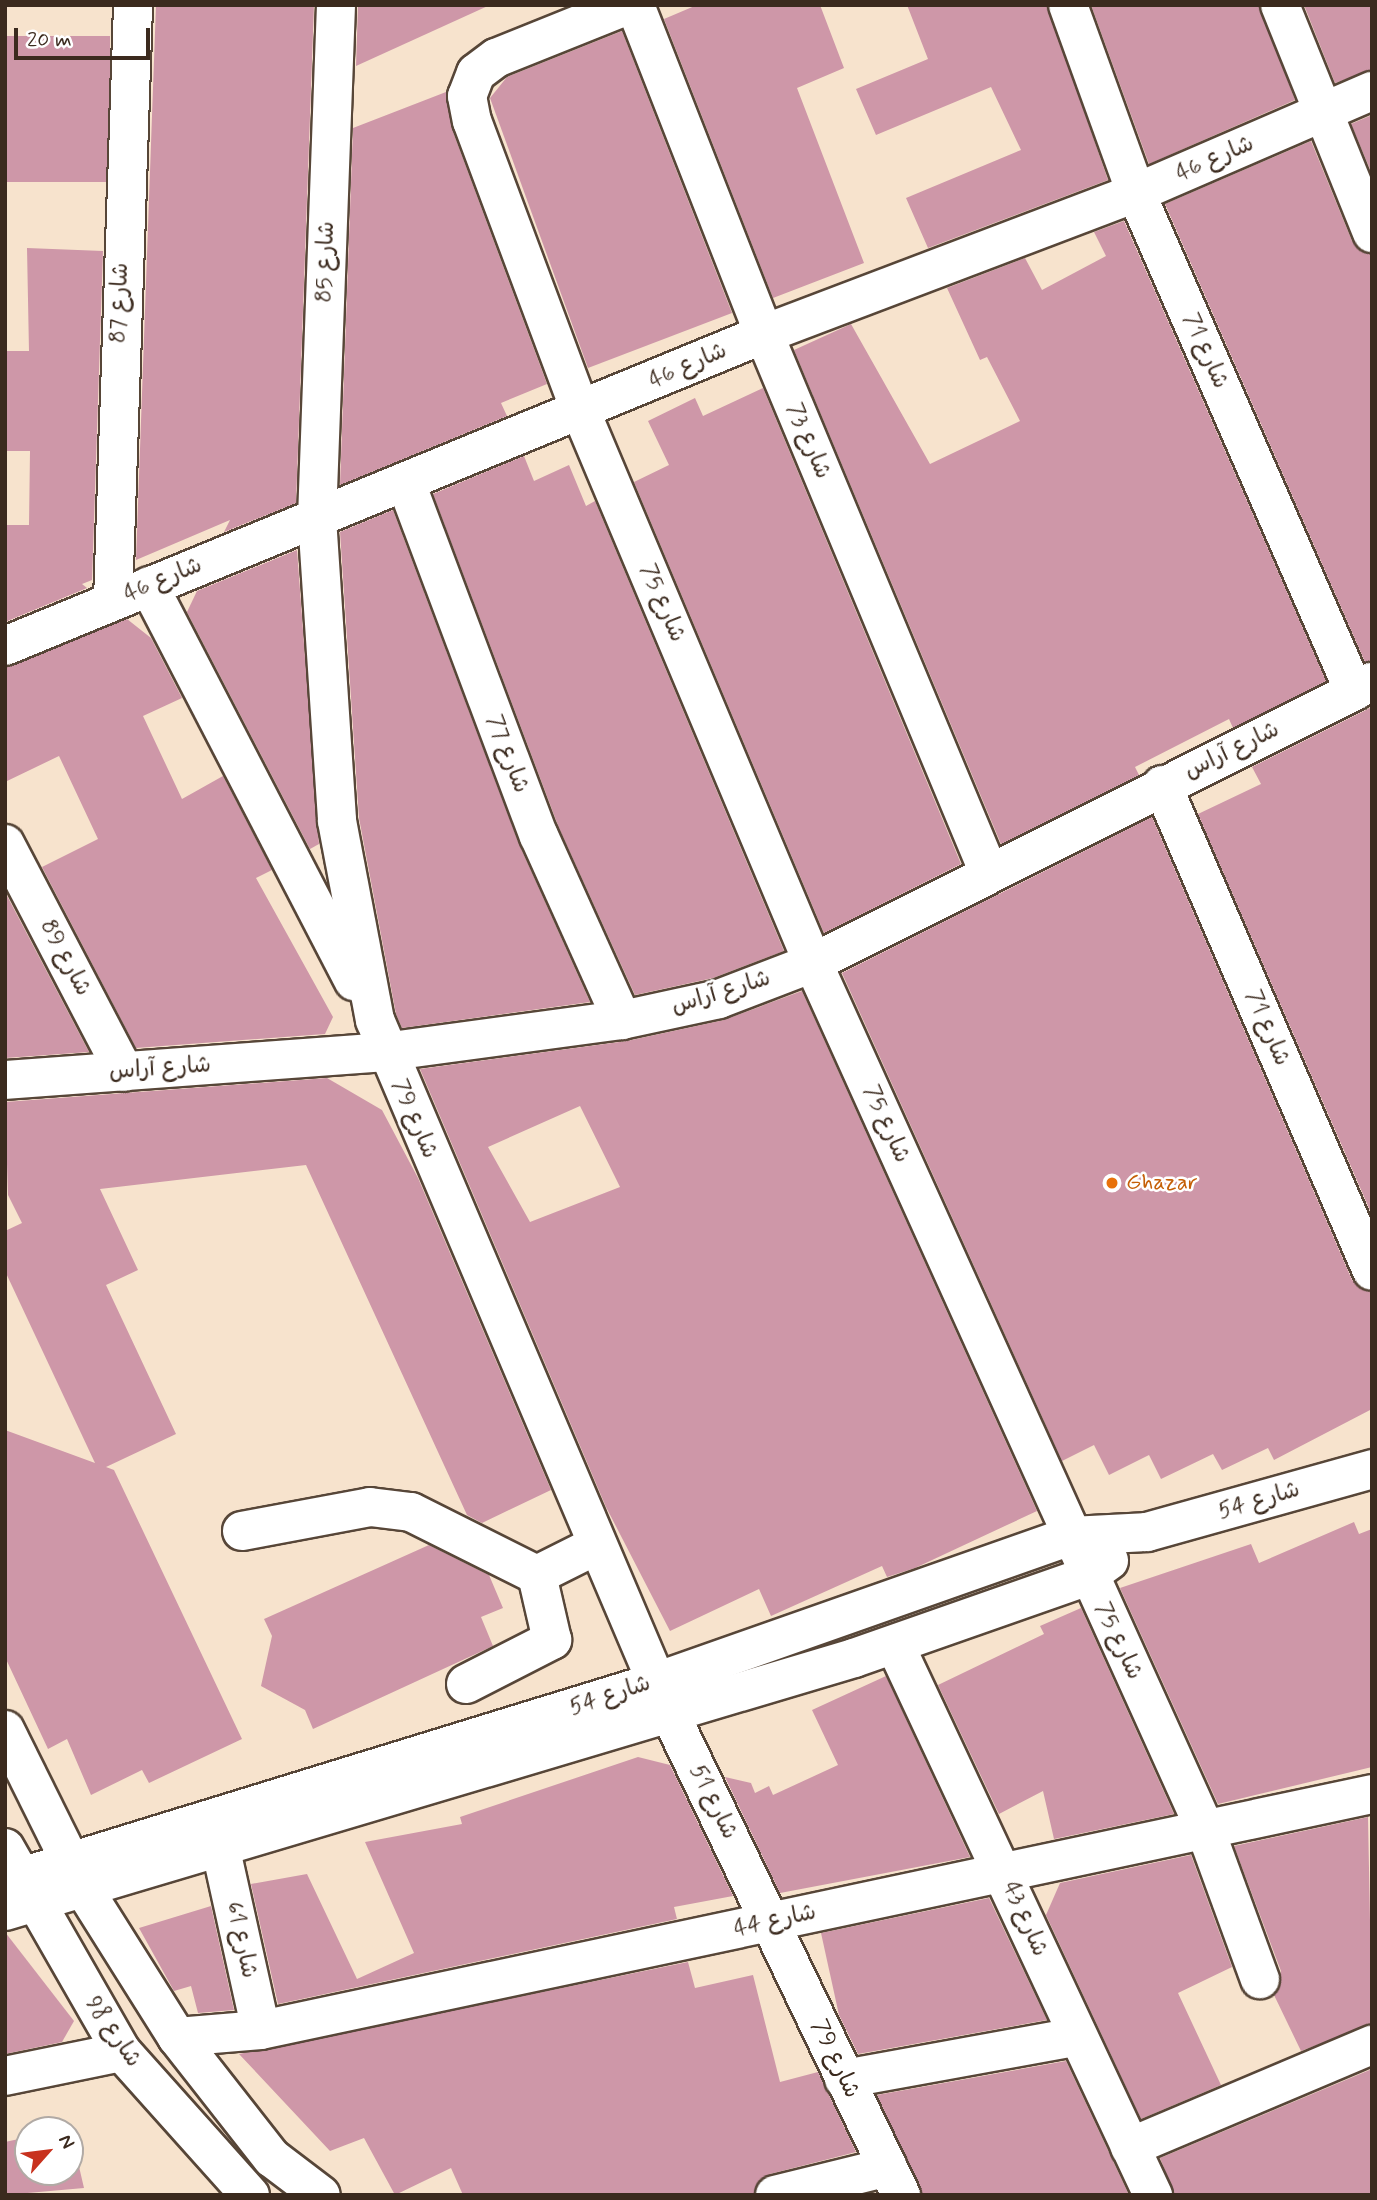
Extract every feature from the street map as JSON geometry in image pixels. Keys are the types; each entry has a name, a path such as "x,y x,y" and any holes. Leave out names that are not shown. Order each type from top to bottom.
{"street":[{"name":"شارع 87","path":"113,600 133,5"},
{"name":"شارع 85","path":"317,519 336,5"},
{"name":"شارع 75","path":"628,5 496,58 475,73 467,96 581,412 813,963 1088,1576 1205,1829 1260,1979"},
{"name":"شارع 73","path":"635,5 764,334 989,873"},
{"name":"شارع 71","path":"1068,5 1136,193 1363,687"},
{"path":"1280,5 1321,113 1372,233"},
{"name":"شارع 46","path":"5,646 581,412 764,334 1136,193 1372,91"},
{"name":"شارع 77","path":"406,483 538,836 622,1020"},
{"name":"شارع 79","path":"317,519 337,821 380,1036 663,1698"},
{"path":"149,586 380,1036"},
{"name":"شارع آراس","path":"5,1080 124,1072 380,1036 622,1020 719,999 813,963 1163,785 1363,687"},
{"name":"شارع 71","path":"1163,785 1372,1271"},
{"name":"شارع 89","path":"5,844 124,1072"},
{"name":"شارع 54","path":"79,1877 221,1850 663,1698 1071,1536 1147,1532 1372,1469"},
{"path":"242,1531 370,1507 411,1512 537,1575"},
{"name":"شارع 54","path":"79,1877 663,1698 895,1645 1088,1576 1147,1532"},
{"path":"537,1575 597,1545"},
{"path":"466,1684 552,1640 537,1575"},
{"name":"شارع 43","path":"895,1645 1004,1872 1076,2037 1153,2195"},
{"name":"شارع 51","path":"663,1698 772,1922"},
{"path":"5,1730 79,1877 177,2036 272,2158 321,2195"},
{"name":"شارع 44","path":"177,2036 261,2030 1372,1794"},
{"name":"شارع 61","path":"221,1850 261,2030"},
{"path":"14,1885 79,1877"},
{"name":"شارع 98","path":"14,1885 122,2052 250,2195"},
{"name":"شارع 79","path":"772,1922 894,2181"},
{"path":"844,2079 1076,2037"},
{"path":"1130,2147 1372,2045"},
{"path":"5,2076 122,2052"},
{"path":"257,2195 272,2158"},
{"path":"775,2195 894,2181"}],"building":[{"path":"156,5 314,5 296,503 224,532 230,520 136,560"},
{"path":"358,5 490,5 356,66"},
{"path":"697,5 820,5 844,68 797,88 864,263 773,298 664,19"},
{"path":"907,5 1047,5 1108,180 928,248 906,198 1021,150 991,87 876,135 856,89 928,59"},
{"path":"1091,5 1259,5 1295,100 1149,164"},
{"path":"1304,5 1372,5 1372,70 1335,83"},
{"path":"622,31 732,313 588,368 490,98 507,77"},
{"path":"5,36 110,36 110,182 5,182"},
{"path":"446,92 452,129 547,384 501,403 507,416 340,485 353,128"},
{"path":"1372,115 1372,174 1351,124"},
{"path":"1311,141 1352,241 1372,254 1372,660 1365,662 1165,204"},
{"path":"1124,221 1326,681 1233,728 1229,719 1135,767 1139,775 1001,844 794,350 851,324 930,464 1020,421 987,357 980,360 947,288 1025,258 1042,290 1106,256 1094,232"},
{"path":"27,248 103,251 92,580 82,584 87,588 5,622 5,525 29,525 30,451 5,451 5,351 29,351"},
{"path":"763,388 961,864 824,933 634,482 669,465 648,421 695,398 703,416"},
{"path":"524,456 534,481 569,465 586,506 595,501 784,951 713,978 635,995 559,828 433,494"},
{"path":"393,510 519,844 590,1002 402,1028 396,1014 359,818 340,532"},
{"path":"297,550 319,844 310,849 187,612 197,591"},
{"path":"127,619 151,638 182,698 143,716 182,799 223,776 272,870 256,878 333,1017 325,1034 136,1048 42,867 98,839 59,756 5,782 5,667"},
{"path":"1372,707 1372,1215 1198,814 1261,784 1252,767"},
{"path":"1152,817 1352,1280 1372,1292 1372,1409 1274,1460 1268,1448 1222,1470 1213,1454 1161,1479 1149,1455 1109,1475 1094,1445 1062,1461 842,973"},
{"path":"5,892 89,1052 5,1058"},
{"path":"802,991 1037,1511 915,1568 887,1577 882,1566 771,1616 759,1589 670,1631 606,1507 420,1069 627,1041 724,1020","holes":["580,1106 620,1187 530,1222 488,1147"]},
{"path":"327,1078 382,1110 418,1178 551,1490 482,1523 467,1515 306,1165 100,1189 138,1270 106,1285 176,1434 106,1467 114,1470 242,1739 149,1783 142,1770 91,1795 67,1739 48,1749 5,1657 5,1430 95,1463 5,1271 5,1231 22,1223 8,1195 5,1102"},
{"path":"1354,1522 1359,1534 1372,1529 1372,1767 1218,1804 1120,1588 1251,1544 1259,1563"},
{"path":"429,1545 489,1575 503,1608 481,1617 493,1646 313,1729 305,1710 261,1686 272,1636 264,1619"},
{"path":"1081,1608 1174,1814 1054,1839 1043,1791 999,1814 938,1685 1044,1634 1040,1626"},
{"path":"886,1676 970,1857 780,1893 725,1777 751,1783 755,1793 769,1786 773,1795 838,1765 812,1710"},
{"path":"638,1757 670,1765 733,1896 674,1907 677,1919 278,2004 251,1884 307,1874 357,1979 414,1953 365,1842 462,1824 460,1817"},
{"path":"1368,1817 1372,2024 1301,2051 1274,1995 1281,1971 1234,1846"},
{"path":"1191,1855 1232,1967 1178,1993 1221,2085 1141,2119 1046,1915 1060,1883"},
{"path":"989,1898 1047,2020 858,2054 839,2015 821,1933"},
{"path":"211,1906 234,2010 198,2013 191,1986 174,1991 139,1928"},
{"path":"5,1932 74,2021 62,2042 5,2054"},
{"path":"688,1962 695,1988 753,1975 780,2082 818,2072 856,2152 770,2174 754,2195 463,2195 451,2168 395,2195 364,2138 330,2151 239,2054"},
{"path":"1066,2061 1129,2195 923,2195 877,2095"},
{"path":"1372,2069 1372,2195 1175,2195 1160,2158"},
{"path":"14,2140 14,2186 84,2188 5,2195 5,2142"}],"place":[{"name":"Ghazar","path":"1112,1183"}]}
